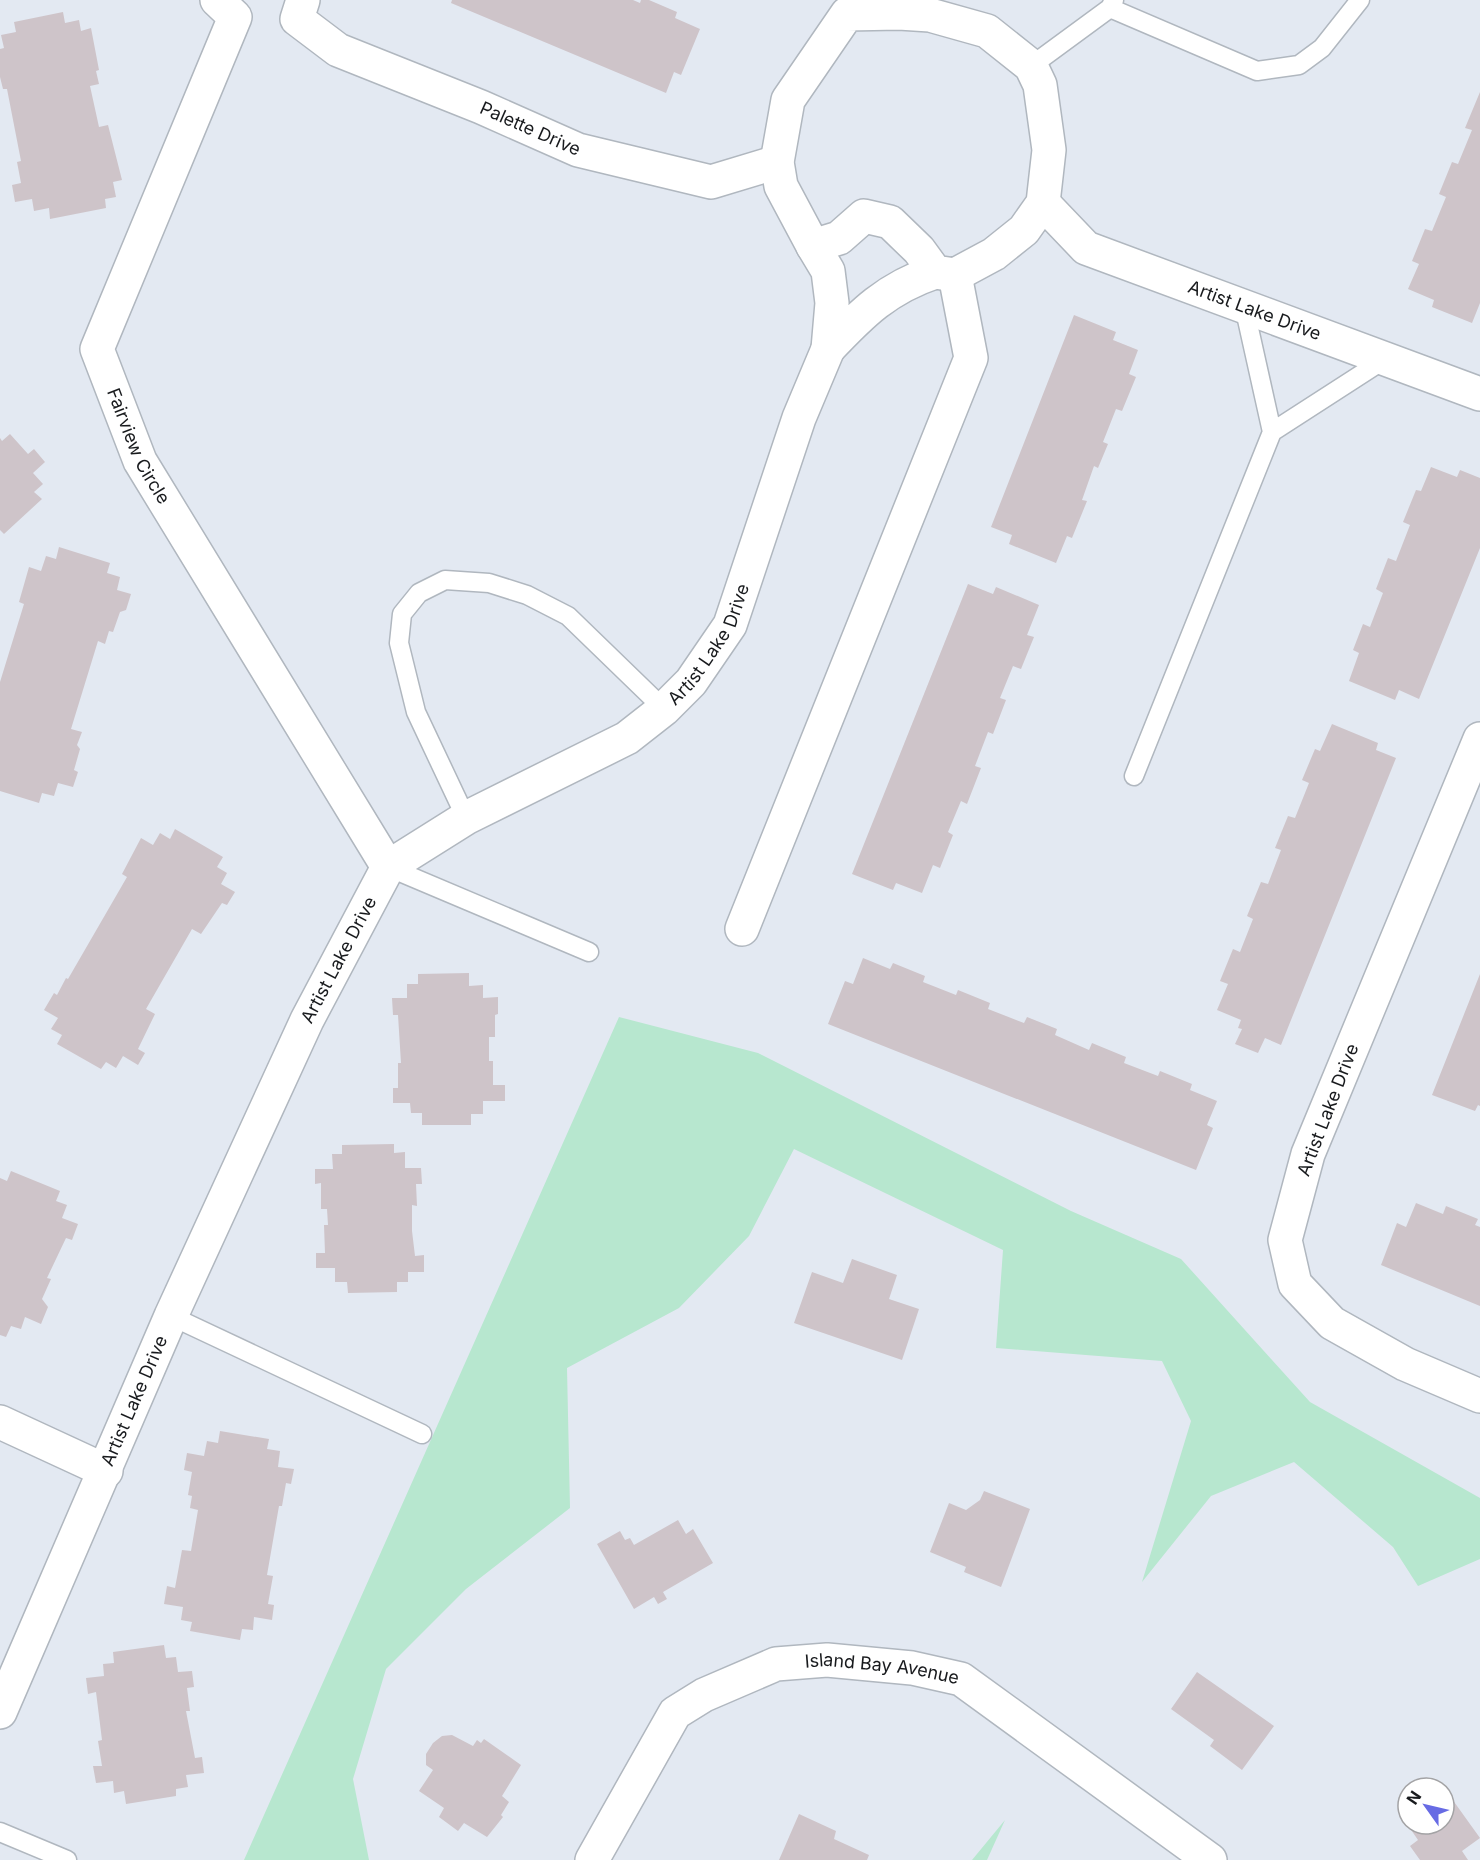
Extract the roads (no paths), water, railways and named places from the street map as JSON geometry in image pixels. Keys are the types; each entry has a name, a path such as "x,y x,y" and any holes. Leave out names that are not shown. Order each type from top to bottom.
{"street":[{"name":"Fairview Circle","path":"217,0 235,18 97,349 140,461 388,867"},
{"name":"Artist Lake Drive","path":"0,1712 171,1316 307,1020 388,867 466,818 627,738 664,709 691,682 730,625 799,418 828,349 832,303 828,271 781,186 777,162 788,100 844,7 930,15 987,31 1031,66 1040,85 1049,150 1042,203 1024,230 994,254 945,274 888,292 867,308 828,349"},
{"name":"Palette Drive","path":"300,10 338,50 481,107 578,150 711,182 777,162"},
{"name":"Artist Lake Drive","path":"1042,203 1086,248 1480,394"},
{"path":"742,929 971,358 945,274 890,222 864,216 839,238 813,246"},
{"name":"Artist Lake Drive","path":"1480,739 1308,1154 1285,1240 1294,1284 1332,1323 1405,1364 1480,1396"},
{"path":"0,1422 106,1471"},
{"name":"Island Bay Avenue","path":"592,1860 675,1713 704,1695 776,1664 827,1660 912,1668 961,1679 1210,1860"}],"lane":[{"path":"1031,66 1112,4 1257,71 1299,65 1322,48 1360,0"},
{"path":"1134,776 1272,432 1244,306"},
{"path":"1272,432 1385,359"},
{"path":"466,818 416,712 399,643 402,614 419,593 445,580 489,583 528,595 568,616 664,709"},
{"path":"388,867 589,951"},
{"path":"171,1316 422,1434"},
{"path":"0,1832 67,1860"}]}
